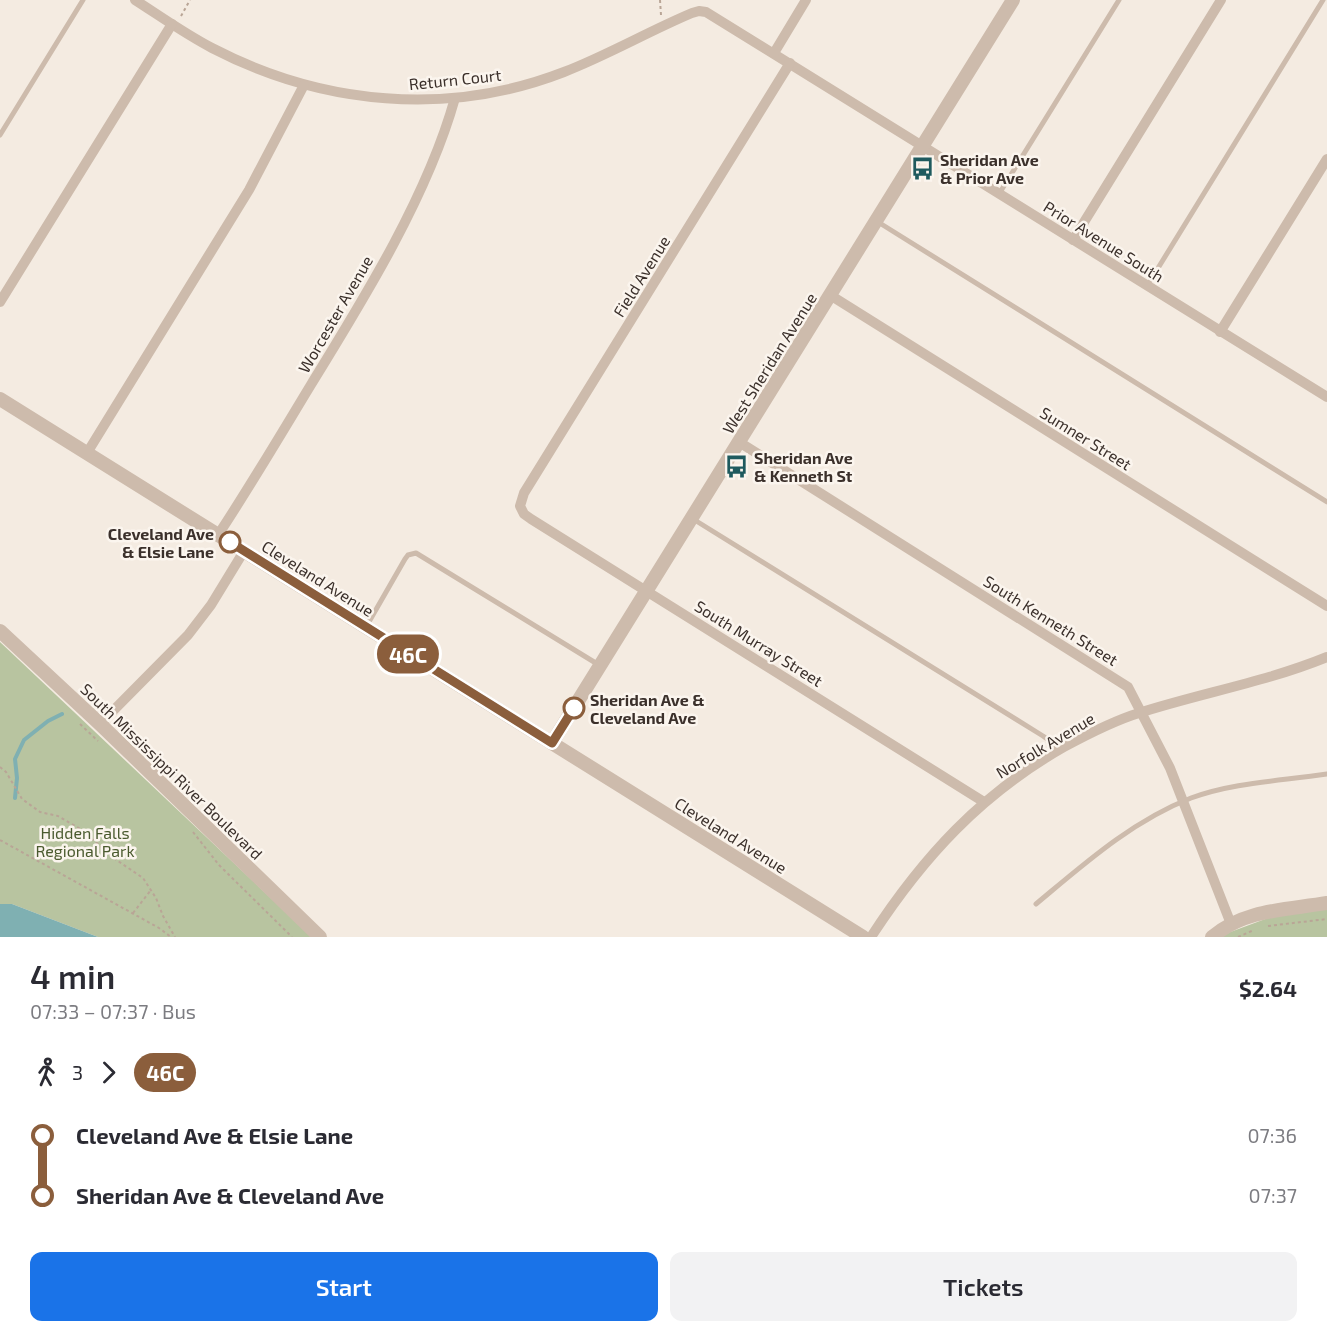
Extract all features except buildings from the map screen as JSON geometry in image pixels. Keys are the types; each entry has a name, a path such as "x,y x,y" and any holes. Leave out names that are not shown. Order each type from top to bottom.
{"street":[{"name":"Return Court","path":"135,0 176,21 211,48 304,86 363,97 399,100 455,98 495,93 547,78 598,58 659,27 699,11 706,12 774,53"},
{"path":"774,53 806,0"},
{"name":"West Sheridan Avenue","path":"552,743 1013,0"},
{"path":"1073,240 1221,0"},
{"path":"0,302 176,21"},
{"name":"Prior Avenue South","path":"774,53 1327,398"},
{"name":"Field Avenue","path":"520,506 524,493 790,63"},
{"path":"87,453 249,190 304,86"},
{"name":"Worcester Avenue","path":"218,535 368,290 422,183 438,147 455,98"},
{"path":"1220,332 1327,159"},
{"name":"Sumner Street","path":"830,295 1327,606"},
{"name":"Cleveland Avenue","path":"0,399 863,937"},
{"name":"South Kenneth Street","path":"739,442 1128,687 1170,768 1231,924"},
{"name":"South Murray Street","path":"520,506 524,514 531,519 984,802"},
{"path":"100,724 188,635 211,605 244,551"},
{"name":"South Mississippi River Boulevard","path":"0,631 100,724 320,937"},
{"name":"Norfolk Avenue","path":"872,937 921,867 960,824 1028,768 1086,735 1141,712 1263,680 1327,657"},
{"path":"1212,937 1231,924 1265,911 1327,903"}],"lane":[{"path":"0,135 83,0"},
{"path":"999,194 1119,0"},
{"path":"1147,286 1323,0"},
{"path":"876,221 1327,502"},
{"path":"692,518 1061,749"},
{"path":"366,627 405,559 408,555 416,553 600,666"},
{"path":"1036,904 1124,834 1183,802 1240,785 1327,774"}],"path":[{"path":"176,21 190,0"},
{"path":"659,27 660,0"},
{"path":"73,717 97,740"},
{"path":"0,767 6,772 22,799 40,812 58,816 82,830 115,859 143,878 175,937"},
{"path":"192,831 219,865 292,937"},
{"path":"0,840 133,913 171,937"},
{"path":"133,913 151,890"},
{"path":"1238,937 1261,927 1327,919"}],"green space":[{"name":"Hidden Falls Regional Park","path":"0,642 312,937 98,937 12,904 0,904"},
{"path":"1327,904 1327,937 1222,937 1284,912"}],"water":[{"path":"0,904 12,904 98,937 0,937"}],"waterway":[{"path":"15,798 17,778 15,759 24,740 48,721 62,714"}],"bus line":[{"name":"46C","path":"230,542 552,743 574,708"}],"place":[{"name":"Sheridan Ave & Prior Ave","path":"922,168"},
{"name":"Sheridan Ave & Kenneth St","path":"736,466"},
{"name":"Cleveland Ave & Elsie Lane","path":"230,542"},
{"name":"Sheridan Ave & Cleveland Ave","path":"574,708"}]}
